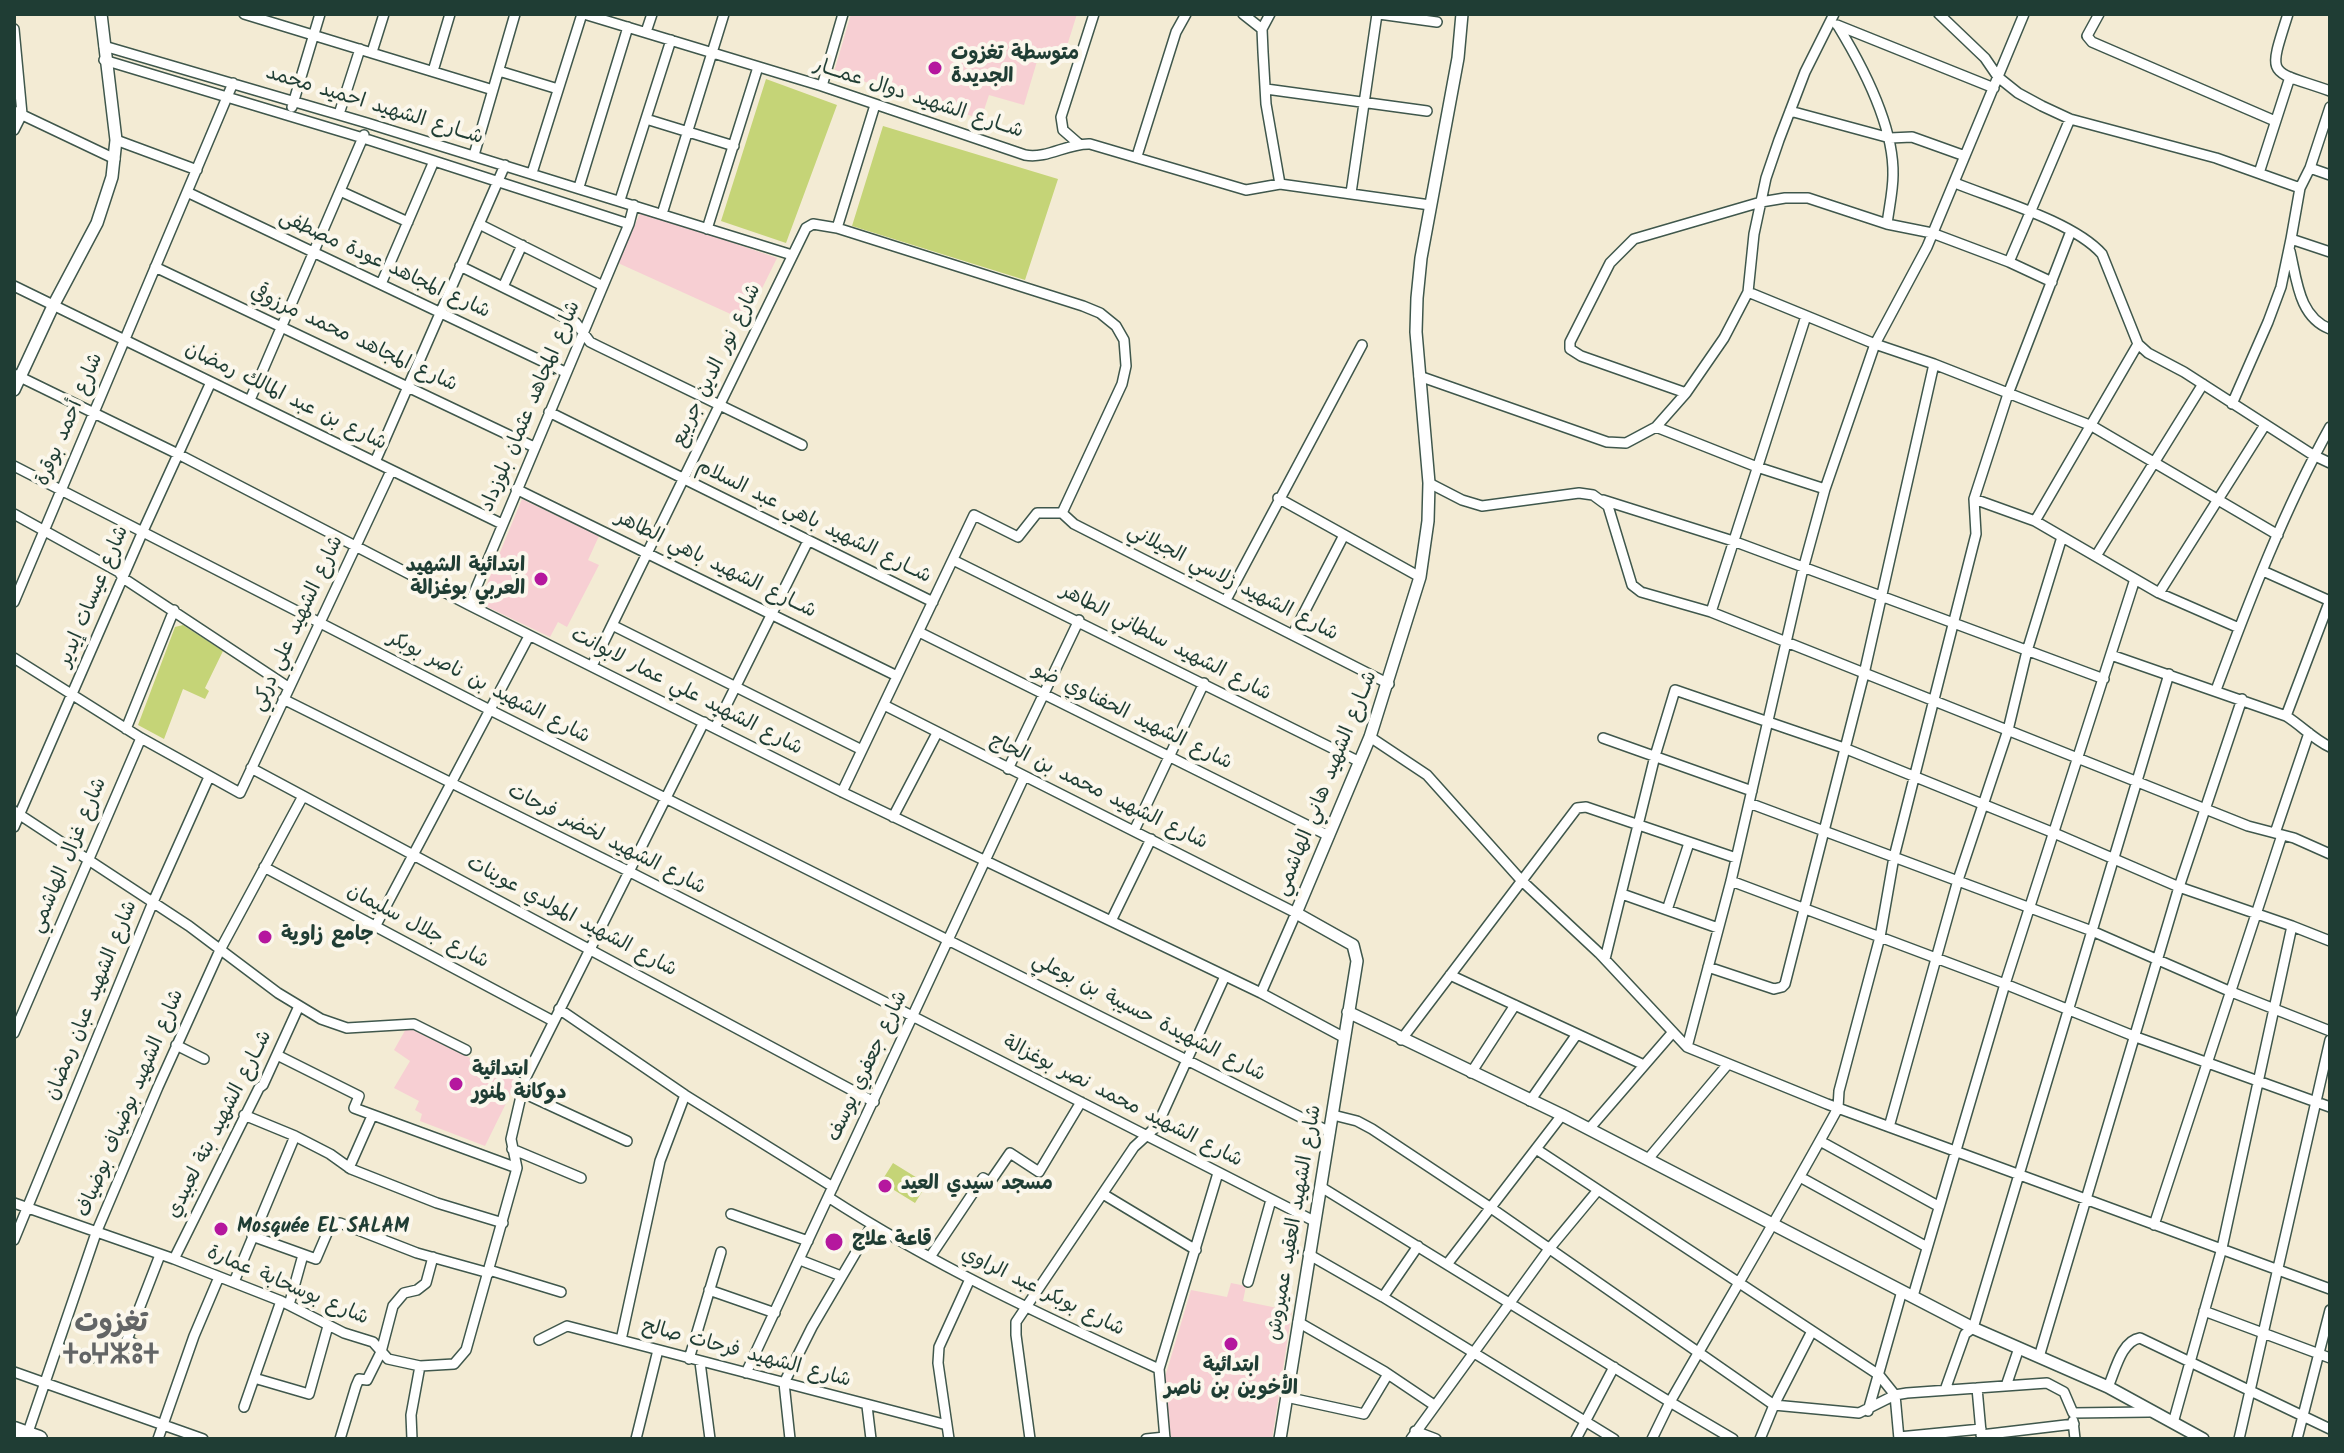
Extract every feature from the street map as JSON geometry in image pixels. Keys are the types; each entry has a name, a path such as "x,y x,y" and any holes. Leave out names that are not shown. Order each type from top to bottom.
{"street":[{"path":"14,390 17,376 97,223 115,159 116,140 104,60 101,14"},
{"path":"244,14 274,18 313,35 493,90"},
{"path":"290,116 320,14"},
{"path":"372,52 384,14"},
{"path":"433,71 450,14"},
{"path":"474,155 515,14"},
{"path":"532,173 583,14"},
{"name":"شــارع الشهيد دوال عمـــار","path":"583,14 822,86 1025,155 1039,157 1079,144 1105,146 1246,190 1280,184 1430,205"},
{"path":"646,32 652,14"},
{"path":"662,214 724,14"},
{"path":"1079,144 1063,130 1061,117 1094,14"},
{"path":"1137,156 1176,32 1186,14"},
{"path":"1243,14 1262,29"},
{"path":"1270,14 1262,29 1266,89 1280,184"},
{"path":"1351,193 1378,14 1437,22"},
{"name":"شــارع الشهيد هاني الهاشمي","path":"1261,993 1370,737 1420,577 1428,521 1429,483 1416,332 1417,298 1430,205 1458,58 1462,14"},
{"path":"1939,14 1985,58 1998,77 2018,93 2070,119 2216,158 2300,188"},
{"path":"1687,1047 1731,881 1825,489 1875,344 1955,183 2024,14"},
{"path":"2099,14 2087,36 2092,42 2275,121"},
{"path":"2288,14 2274,65 2281,75 2330,91"},
{"path":"822,86 840,15"},
{"path":"1834,21 1994,88"},
{"path":"1419,376 1607,442 1626,443 1656,427 1686,393 1724,338 1748,292 1754,234 1766,178 1805,72 1834,21"},
{"path":"1834,21 1857,56 1890,138 1893,175 1887,224"},
{"path":"579,187 628,27"},
{"path":"14,29 18,112 14,130"},
{"path":"620,200 671,40"},
{"name":"شــارع الشهيد احميد محمد","path":"104,46 474,155 792,255"},
{"path":"339,114 360,49"},
{"name":"شــارع الشهيد احميد محمد","path":"104,60 363,138 629,224"},
{"path":"707,229 758,67"},
{"path":"499,71 558,89"},
{"path":"2259,173 2290,77"},
{"name":"شارع أحمد بوقرة","path":"14,602 233,83"},
{"path":"1266,89 1427,111"},
{"path":"842,792 974,515 1018,537 1037,513 1062,513 1122,384 1127,352 1116,326 1100,313 837,228 875,105"},
{"path":"2232,404 2281,287 2300,188 2310,168 2330,107"},
{"path":"1790,111 1890,138 1912,137 1965,156"},
{"path":"18,112 115,159"},
{"path":"646,119 734,146"},
{"path":"2009,262 2070,119"},
{"path":"250,400 367,123"},
{"path":"116,140 197,170"},
{"path":"381,284 434,161"},
{"path":"375,462 505,165"},
{"path":"2310,168 2330,175"},
{"path":"1955,183 2091,242 2102,254 2138,344 2157,359 2330,463"},
{"path":"340,191 408,222"},
{"name":"شارع المجاهد عودة مصطفى","path":"187,192 565,372"},
{"path":"1686,393 1581,356 1570,349 1570,342 1610,263 1634,239 1761,202 1808,198 1887,224 1932,233 2052,282"},
{"name":"شارع المجاهد عثمان بلوزداد","path":"469,605 629,224 634,205"},
{"path":"479,224 603,286"},
{"name":"شارع نور الدين جريبع","path":"592,666 792,255 809,226 837,228"},
{"path":"1652,1439 1698,1350 1774,1225 1838,1108 1839,1091 1880,937 1913,776 1976,534 1974,499 2008,394 2071,231"},
{"path":"2290,243 2330,252"},
{"path":"2290,243 2303,302 2310,318 2330,329"},
{"path":"503,287 522,245"},
{"path":"460,266 576,323 590,342 802,445"},
{"name":"شارع المجاهد محمد مرزوقي","path":"155,267 534,447"},
{"name":"شارع بن عبد المالك رمضان","path":"14,286 502,524"},
{"path":"1748,292 2092,426 2278,535"},
{"path":"1711,612 1806,316"},
{"path":"2035,521 2138,344"},
{"path":"1226,600 1362,345"},
{"path":"1708,967 1774,989 1782,987 1864,674 1934,364"},
{"name":"شارع الشهيد علي عمار لابوانت","path":"17,376 178,454 529,636 893,817 1261,993 1345,1038"},
{"name":"شارع عيسات إيدير","path":"14,827 17,813 211,382"},
{"path":"2096,556 2203,384"},
{"name":"شــارع الشهيد باهي عبد السلام","path":"549,412 933,602"},
{"path":"2159,593 2265,425"},
{"path":"1656,427 1757,467 1825,489"},
{"path":"2216,690 2278,535 2313,455 2330,427"},
{"name":"شارع الشهيد بن ناصر بوبكر","path":"14,466 665,799 949,938"},
{"name":"شارع الشهيد علي دركي","path":"209,777 240,793 391,471"},
{"path":"1429,483 1462,500 1482,506 1579,493 1733,541 2104,679"},
{"name":"شــارع الشهيد باهي الطاهر","path":"516,489 897,676"},
{"path":"1278,498 1420,577"},
{"path":"1974,499 2035,521 2159,593 2239,628"},
{"path":"1602,500 1608,506 1632,585 1641,592 1711,612 2248,826 2330,854"},
{"name":"شارع الشهيد زلاسي الجيلاني","path":"1062,513 1074,524 1389,684"},
{"path":"14,514 119,572 123,578 288,687"},
{"path":"1293,634 1344,535"},
{"path":"1889,1127 1958,880 2008,730 2027,651 2062,537"},
{"path":"715,728 808,541"},
{"name":"شارع الشهيد سلطاني الطاهر","path":"953,560 1360,762"},
{"path":"2263,571 2330,601 2286,716"},
{"path":"1868,1411 1907,1294 1927,1247 2005,984 2135,579"},
{"path":"126,729 174,610"},
{"path":"1008,769 1079,620"},
{"path":"612,625 862,750"},
{"name":"شارع الشهيد الحفناوي ضو","path":"919,632 1329,836"},
{"path":"376,925 529,636"},
{"path":"2111,655 2286,716 2314,739 2330,747"},
{"path":"14,658 209,777"},
{"path":"1945,1390 1965,1334 1973,1328 2169,674"},
{"path":"1134,831 1204,683"},
{"path":"1605,959 1655,756 1675,690 1844,748 2179,887 2330,941"},
{"name":"شارع الشهيد لخضر فرحات","path":"283,699 913,1017"},
{"path":"2039,1357 2179,887 2242,699"},
{"name":"شارع الشهيد محمد بن الحاج","path":"884,705 1296,913"},
{"path":"489,1271 517,1168 511,1147 521,1092 589,948 704,722"},
{"path":"893,817 937,733"},
{"path":"2154,1225 2255,915 2309,733"},
{"path":"1370,737 1427,775 1521,880 1605,959 1687,1047 1838,1108 2330,1289"},
{"name":"شارع غزال الهاشمي","path":"14,1033 141,738"},
{"path":"1603,738 1752,791"},
{"name":"شارع الشهيد المولدي عوينات","path":"251,768 874,1102"},
{"name":"شارع الشهيد عبان رمضان","path":"14,1240 153,902 209,777"},
{"name":"شارع جعفري يوسف","path":"746,1373 1024,777"},
{"name":"شارع الشهيد بوضياف بوضياف","path":"26,1436 96,1233 176,1045 220,950 303,796"},
{"path":"1749,803 2030,906 2330,1031"},
{"path":"1401,1040 1577,808 1586,807 1736,858"},
{"path":"17,813 153,902 299,1006 347,1028 414,1024 466,1050"},
{"path":"1111,921 1151,839"},
{"path":"1667,910 1689,843"},
{"name":"شارع جلال سليمان","path":"264,867 553,1021"},
{"path":"1731,881 2136,1037 2260,1079 2330,1107"},
{"path":"1622,894 1718,928"},
{"name":"شارع الشهيد العقيد عميروش","path":"1280,1439 1357,961 1353,945 1296,913"},
{"path":"2173,1423 2222,1248 2292,926"},
{"name":"شارع الشهيدة حسيبة بن بوعلي","path":"949,938 1330,1132"},
{"path":"1450,975 1644,1065"},
{"path":"1030,1439 1016,1322 1134,1147 1157,1126 1225,976"},
{"path":"1471,1073 1515,1005"},
{"name":"شــارع الشهيد بتة لعبيدي","path":"174,1259 244,1115 263,1085 299,1006"},
{"path":"559,1009 830,1192"},
{"path":"1348,1012 1562,1115 1973,1328 2108,1387 2203,1439"},
{"name":"شارع الشهيد محمد نصر بوغزالة","path":"913,1017 1314,1221"},
{"path":"1589,1129 1673,1032"},
{"path":"1530,1101 1577,1034"},
{"path":"2239,1439 2330,1040"},
{"path":"176,1045 204,1059"},
{"path":"277,1055 359,1096 354,1108 517,1168"},
{"path":"1648,1159 1728,1064"},
{"path":"521,1092 627,1141"},
{"path":"621,1340 660,1161 685,1095"},
{"path":"930,1257 983,1178 990,1182 1010,1153 1039,1172 1081,1102"},
{"path":"244,1115 295,1136 349,1168 437,1203 503,1223"},
{"path":"1333,1115 1357,1121 1372,1129 1774,1405 1848,1414 1868,1411 1895,1395 2047,1383 2058,1387 2067,1397 2075,1439"},
{"path":"1448,1263 1562,1115"},
{"path":"349,1168 372,1116"},
{"path":"234,1282 295,1136"},
{"path":"1820,1141 1938,1206"},
{"path":"511,1147 581,1178"},
{"path":"1536,1149 1879,1375 1895,1395 1899,1438 1981,1434 2073,1419 2149,1412"},
{"path":"1146,1439 1165,1438 1159,1369 1218,1173"},
{"path":"1800,1177 1927,1247"},
{"path":"1321,1187 1733,1439"},
{"path":"1436,1439 1413,1435 1549,1249 1598,1190"},
{"name":"شارع بوبكر عبد الراوي","path":"830,1192 872,1225 970,1279 1024,1308 1159,1369"},
{"path":"1103,1194 1196,1250"},
{"path":"1248,1282 1271,1200"},
{"name":"شارع بوسحابة عمارة","path":"14,1203 234,1282 285,1303 328,1326 373,1342 388,1359 420,1366 448,1366 459,1361 466,1350 489,1271"},
{"path":"731,1214 808,1241"},
{"path":"252,1236 316,1259 331,1224 340,1223 433,1257 561,1292"},
{"path":"790,1439 784,1383 872,1225"},
{"path":"1383,1297 1418,1246"},
{"path":"689,1359 721,1252"},
{"path":"1308,1254 1614,1439"},
{"path":"133,1351 135,1344 127,1340 160,1255"},
{"path":"244,1407 303,1255"},
{"path":"340,1439 359,1379 367,1380 381,1352 393,1306 404,1293 417,1290 426,1283 433,1257"},
{"path":"800,1260 841,1276"},
{"path":"158,1439 219,1277"},
{"path":"949,1439 938,1363 939,1347 970,1279"},
{"path":"709,1290 775,1313"},
{"path":"2297,1439 2330,1310"},
{"path":"2204,1311 2330,1358"},
{"path":"1298,1322 1388,1374 1434,1405"},
{"path":"254,1378 309,1394 328,1326"},
{"name":"شارع الشهيد فرحات صالح","path":"539,1340 567,1326 947,1425"},
{"path":"1760,1439 1812,1331"},
{"path":"2108,1387 2125,1348 2133,1339 2140,1338 2330,1429"},
{"path":"57,1347 92,1358"},
{"path":"2006,1386 2019,1348"},
{"path":"636,1439 658,1350"},
{"path":"700,1362 710,1439"},
{"path":"412,1439 411,1415 420,1366"},
{"path":"1576,1439 1614,1367"},
{"path":"14,1372 203,1439"},
{"path":"1286,1397 1364,1414 1388,1374"},
{"path":"1977,1388 1981,1434"},
{"path":"867,1406 871,1439"}],"shaded area":[{"name":"متوسطة تغزوت الجديدة","path":"851,14 1077,14 1061,65 1038,58 1024,105 989,95 981,119 834,72"},
{"path":"641,211 777,258 746,321 618,263"},
{"name":"ابتدائية الشهيد العربي بوغزالة","path":"522,499 599,536 588,560 599,565 567,627 558,622 550,637 479,603"},
{"name":"ابتدائية دوكانة لمنور","path":"407,1027 517,1081 485,1146 420,1121 422,1114 415,1110 419,1101 394,1088 410,1061 394,1050"},
{"name":"ابتدائية الأخوين بن ناصر","path":"1231,1283 1246,1286 1243,1301 1292,1311 1272,1439 1171,1439 1165,1377 1191,1290 1227,1297"}],"green space":[{"path":"766,79 837,105 786,243 721,221"},
{"path":"883,126 1058,179 1025,280 852,226"},
{"path":"183,625 223,651 205,688 209,691 205,699 183,689 164,739 138,725 175,627"},
{"path":"893,1163 927,1184 915,1203 881,1182"}],"place":[{"name":"متوسطة تغزوت الجديدة","path":"935,68"},
{"name":"ابتدائية الشهيد العربي بوغزالة","path":"541,579"},
{"name":"جامع زاوية","path":"265,937"},
{"name":"ابتدائية دوكانة لمنور","path":"456,1084"},
{"name":"مسجد سيدي العيد","path":"885,1186"},
{"name":"Mosquée EL SALAM","path":"221,1229"},
{"name":"قاعة علاج","path":"834,1242"},
{"name":"ابتدائية الأخوين بن ناصر","path":"1231,1344"}],"district":[{"name":"تغزوت ⵜⴰⵖⵣⵓⵜ","path":"111,1342"}]}
